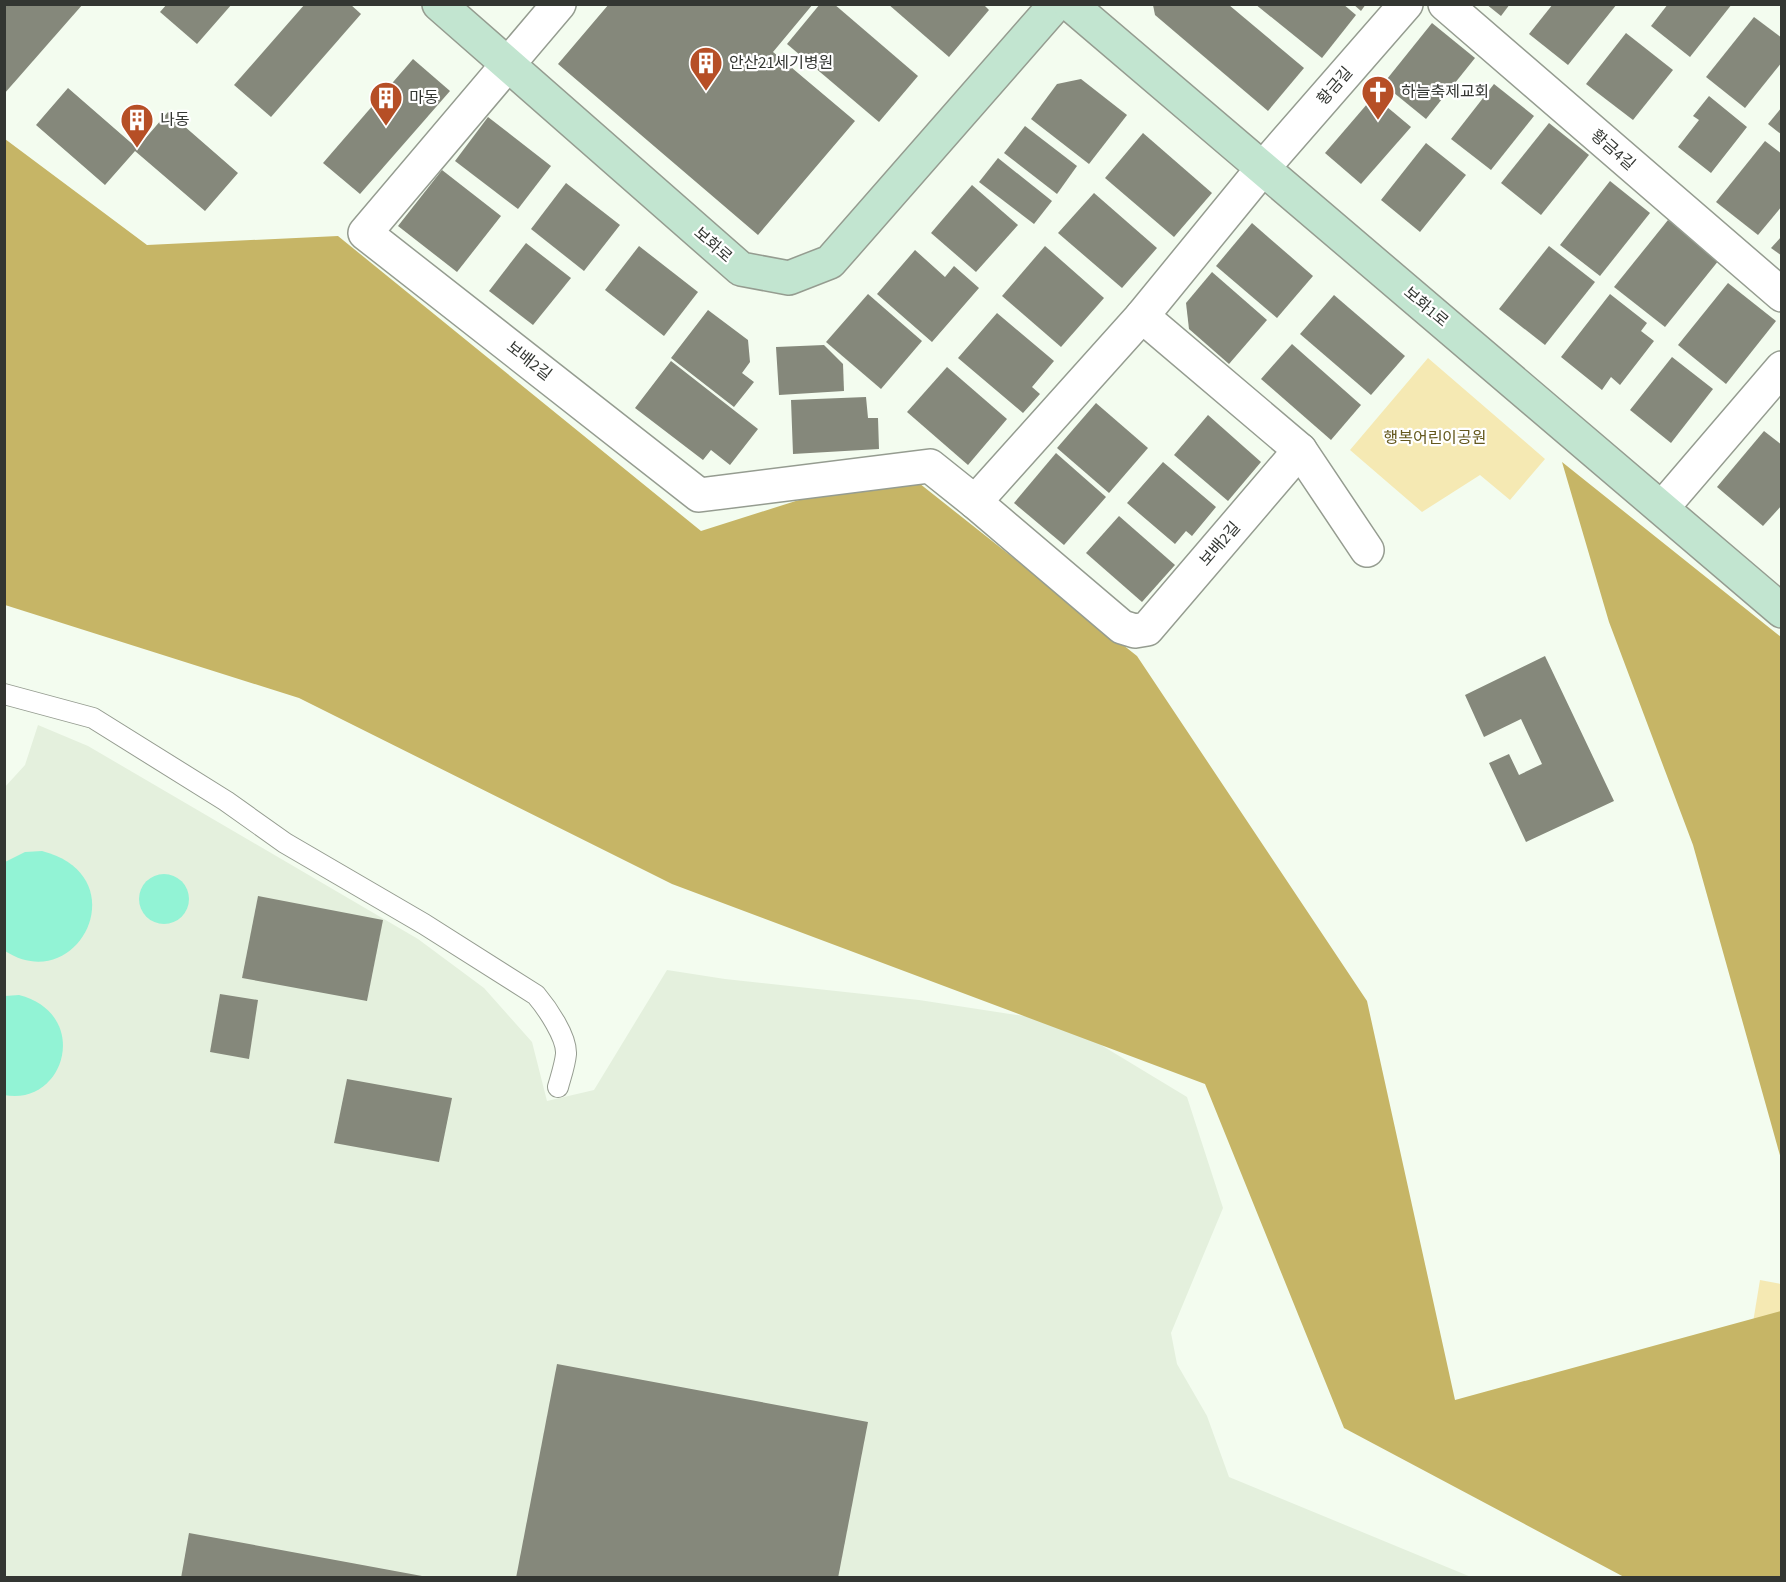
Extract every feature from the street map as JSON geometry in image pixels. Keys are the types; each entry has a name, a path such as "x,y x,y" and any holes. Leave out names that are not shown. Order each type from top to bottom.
{"street":[{"name":"보화로","path":"440,4 741,269 789,278 830,262 1056,4"},
{"name":"보배2길","path":"559,4 365,233 699,495 930,466 1122,627 1135,632 1147,629 1300,450"},
{"name":"보화1로","path":"1070,4 1782,611"},
{"name":"황금길","path":"1263,168 1406,4"},
{"name":"황금4길","path":"1445,4 1782,295"},
{"path":"975,502 1142,316 1263,168"},
{"path":"1142,316 1300,450 1367,550"},
{"path":"1662,508 1782,368"}],"lane":[{"path":"4,694 93,718 226,801 285,843 424,924 536,995 547,1007 562,1037 566,1052 558,1087"}],"shaded area":[{"path":"5,139 147,245 338,236 701,531 900,468 1137,656 1367,1001 1455,1400 1781,1311 1781,1577 1624,1577 1344,1428 1205,1084 672,884 299,698 5,605"},
{"path":"1562,462 1781,637 1781,1159 1693,845 1609,622"},
{"path":"38,725 88,746 418,939 484,988 532,1042 547,1101 594,1090 667,970 725,979 919,1000 1063,1022 1187,1097 1223,1208 1171,1333 1177,1364 1207,1416 1229,1477 1471,1577 5,1578 4,788 25,765"},
{"path":"42,851 71,864 87,884 92,906 87,928 74,947 55,959 32,961 5,951 5,862 25,852"},
{"path":"159,874 169,874 182,881 189,894 189,904 182,917 169,924 159,924 150,920 143,913 139,904 139,894 143,885 150,878"},
{"path":"19,995 42,1005 56,1020 62,1038 62,1057 55,1074 42,1087 25,1095 4,1095 5,996"}],"green space":[{"name":"행복어린이공원","path":"1428,358 1545,459 1510,500 1480,475 1422,512 1350,450"},
{"path":"1760,1280 1781,1284 1781,1371 1746,1365"}],"building":[{"path":"7,4 83,4 4,94 4,7"},
{"path":"167,4 232,4 197,44 160,12"},
{"path":"305,4 350,4 361,14 271,117 234,85"},
{"name":"안산21세기병원","path":"609,4 813,4 773,52 855,121 758,235 558,64"},
{"path":"820,4 834,4 918,76 879,122 787,44"},
{"path":"888,4 983,4 989,10 949,57"},
{"path":"1255,4 1343,4 1356,15 1322,58"},
{"path":"1353,4 1366,4 1361,11"},
{"path":"1486,4 1510,4 1501,16"},
{"path":"1553,4 1617,4 1568,65 1529,34"},
{"path":"1668,4 1732,4 1690,57 1651,26"},
{"path":"1153,5 1229,5 1304,68 1268,111 1155,15"},
{"path":"1754,17 1782,38 1782,62 1745,108 1706,77"},
{"path":"1432,23 1475,58 1426,119 1383,84"},
{"path":"1626,33 1673,70 1633,120 1586,84"},
{"name":"마동","path":"413,59 450,91 360,194 323,163"},
{"path":"1081,79 1127,115 1089,164 1031,119 1057,84"},
{"path":"1494,84 1534,116 1491,170 1451,139"},
{"name":"나동","path":"68,88 137,148 168,112 238,173 205,211 135,151 105,185 36,125"},
{"path":"1374,96 1411,127 1361,184 1325,153"},
{"path":"1709,96 1747,127 1711,173 1678,147 1699,120 1693,116"},
{"path":"1782,107 1782,135 1768,124"},
{"path":"488,117 551,166 518,209 455,161"},
{"path":"1549,123 1589,155 1541,215 1501,183"},
{"path":"1025,126 1077,166 1057,194 1004,153"},
{"path":"1143,133 1212,193 1174,237 1105,178"},
{"path":"1765,141 1782,154 1782,206 1758,235 1716,202"},
{"path":"1426,143 1466,175 1420,232 1381,200"},
{"path":"998,158 1052,201 1034,224 979,182"},
{"path":"442,170 501,216 457,272 398,226"},
{"path":"1610,181 1650,213 1600,276 1560,245"},
{"path":"566,183 620,225 584,271 531,229"},
{"path":"972,185 1018,225 976,272 931,233"},
{"path":"1094,193 1157,248 1122,288 1058,233"},
{"path":"1668,220 1719,260 1665,327 1614,287"},
{"path":"1252,223 1313,276 1277,318 1216,266"},
{"path":"1782,236 1782,256 1771,248"},
{"path":"526,243 571,278 533,325 489,291"},
{"path":"639,246 698,292 664,336 605,290"},
{"path":"1045,246 1104,298 1061,347 1002,296"},
{"path":"1549,246 1595,282 1545,345 1499,309"},
{"path":"915,250 945,277 954,266 979,288 932,342 877,294"},
{"path":"1212,272 1267,320 1229,364 1189,329 1186,303"},
{"path":"1728,283 1776,321 1726,384 1678,345"},
{"path":"868,294 922,341 881,389 826,342"},
{"path":"1610,294 1647,323 1641,331 1654,341 1620,385 1611,377 1602,390 1561,357"},
{"path":"1334,295 1405,356 1371,395 1300,334"},
{"path":"708,310 748,340 750,362 742,373 754,382 734,407 671,358"},
{"path":"997,313 1054,361 1032,387 1040,394 1023,413 958,358"},
{"path":"1292,344 1361,405 1331,440 1261,379"},
{"path":"824,345 843,364 844,391 779,395 776,347"},
{"path":"1672,357 1713,389 1671,443 1630,410"},
{"path":"671,361 758,429 730,465 711,450 703,460 635,408"},
{"path":"947,367 1007,419 968,465 907,412"},
{"path":"866,397 868,418 878,418 879,449 793,454 791,400"},
{"path":"1096,403 1148,448 1109,493 1057,448"},
{"path":"1208,415 1261,462 1228,501 1174,455"},
{"path":"1764,431 1782,445 1782,505 1763,526 1717,487"},
{"path":"1056,453 1106,497 1064,545 1014,503"},
{"path":"1163,462 1216,507 1192,536 1186,531 1175,544 1127,503"},
{"path":"1119,516 1175,565 1142,602 1086,553"},
{"path":"1545,656 1614,801 1526,842 1489,763 1509,754 1519,775 1542,764 1521,719 1484,737 1465,695"},
{"path":"258,896 383,920 367,1001 242,978"},
{"path":"220,994 258,1000 249,1059 210,1052"},
{"path":"347,1079 452,1098 439,1162 334,1143"},
{"path":"557,1364 868,1422 838,1578 516,1578"},
{"path":"189,1533 422,1576 422,1578 181,1578"}],"place":[{"name":"안산21세기병원","path":"706,92"},
{"name":"하늘축제교회","path":"1378,121"},
{"name":"마동","path":"386,127"},
{"name":"나동","path":"137,149"}]}
